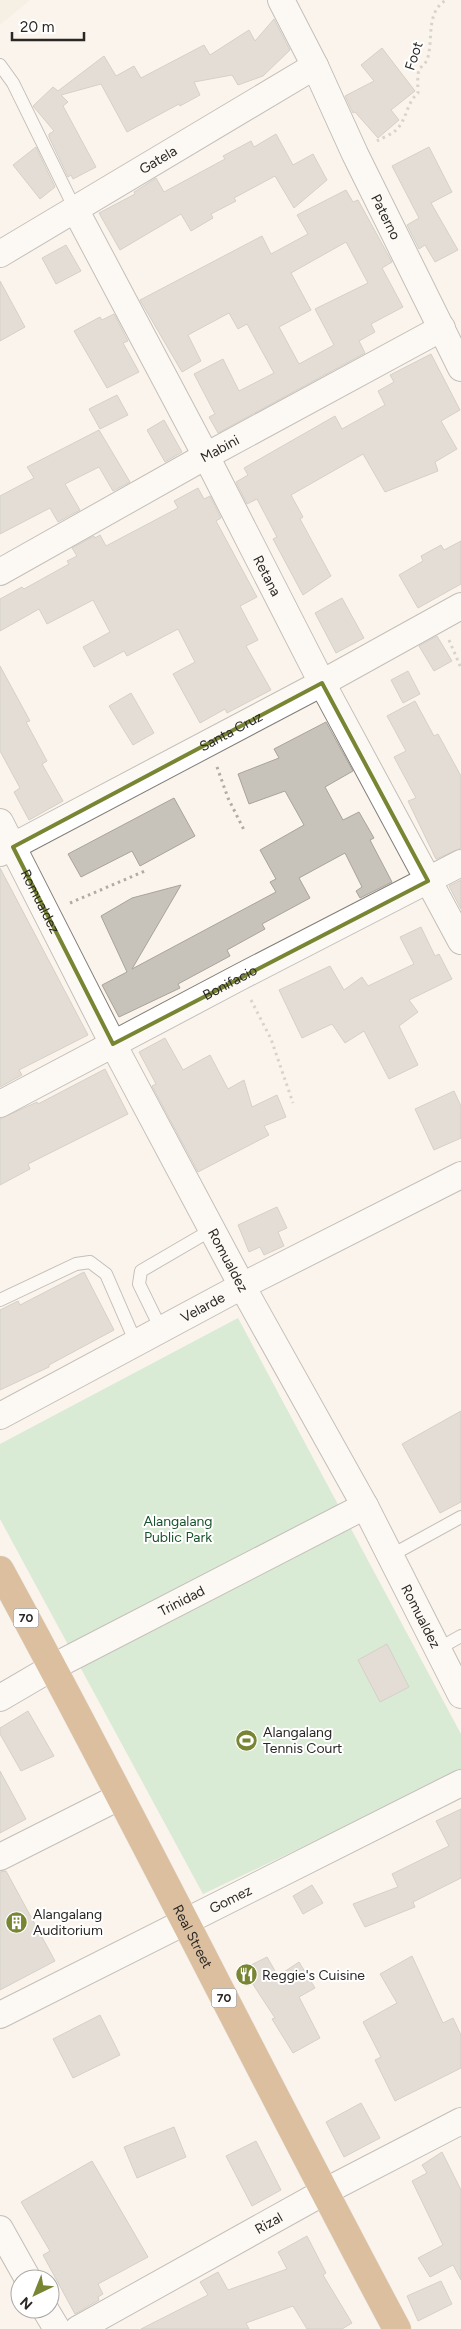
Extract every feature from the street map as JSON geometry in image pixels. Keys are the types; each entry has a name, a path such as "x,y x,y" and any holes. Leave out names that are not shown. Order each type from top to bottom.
{"highway":[{"name":"Real Street","path":"0,1570 53,1667 324,2192 397,2329"}],"street":[{"name":"Paterno","path":"281,0 315,66 355,154 461,368"},
{"name":"Gatela","path":"0,254 315,66"},
{"name":"Retana","path":"75,209 206,456 322,683 461,941"},
{"name":"Mabini","path":"0,572 206,456 442,328"},
{"name":"Santa Cruz","path":"6,850 322,683 461,606"},
{"name":"Romualdez","path":"0,822 6,850 46,913 113,1044 242,1286 365,1506 461,1695"},
{"name":"Bonifacio","path":"0,1104 461,863"},
{"name":"Velarde","path":"0,1416 242,1286 461,1175"},
{"name":"Trinidad","path":"0,1698 53,1667 365,1506"},
{"name":"Gomez","path":"0,2015 461,1783"},
{"path":"0,1857 120,1797"},
{"name":"Rizal","path":"78,2329 324,2192 461,2121"},
{"path":"0,2229 22,2269"}],"lane":[{"path":"0,65 13,83 75,209"},
{"path":"161,1329 139,1284 141,1271 213,1229"},
{"path":"0,1300 76,1264 90,1262 106,1274 136,1343"},
{"path":"390,1556 461,1517"},
{"path":"438,1649 461,1636"}],"path":[{"name":"Foot","path":"355,154 396,130 405,116 411,99 418,93 419,70 428,60 432,39 430,26 436,9 446,0"},
{"path":"209,743 228,798 245,832"},
{"path":"46,913 145,871"},
{"path":"240,977 271,1039 293,1103"}],"highlighted area":[{"path":"322,683 428,881 113,1044 13,847"}],"shaded area":[{"path":"0,0 30,0 0,25"}],"green space":[{"name":"Alangalang Public Park","path":"238,1318 461,1734 461,1772 203,1894 0,1519 0,1444"}],"building":[{"path":"274,19 290,50 263,76 238,85 232,75 194,82 200,95 127,132 101,84 61,95 68,102 63,106 96,167 73,179 71,175 68,177 49,137 49,134 54,131 33,106 53,87 58,91 104,56 116,76 134,66 141,78 204,45 210,55 249,30 255,41"},
{"path":"382,48 415,91 391,110 399,120 378,138 355,112 353,113 345,96 374,81 361,65"},
{"path":"276,134 293,165 313,154 327,180 294,208 275,176 234,198 236,201 211,214 213,218 191,231 181,214 120,250 99,213 135,194 134,192 156,178 164,192 225,159 223,156 251,141 254,147"},
{"path":"36,147 55,187 40,199 13,165"},
{"path":"429,147 452,192 431,203 458,250 435,262 425,245 419,249 407,225 419,218 392,166"},
{"path":"346,190 353,202 358,200 392,262 382,268 403,307 371,324 375,332 359,341 365,353 218,433 209,417 215,414 194,374 223,359 239,391 274,373 247,324 238,329 229,313 188,335 201,361 182,372 140,300 262,236 271,254 308,234 297,215","holes":["346,242 368,283 315,309 334,345 299,364 279,327 311,310 291,273"]},
{"path":"66,245 81,271 56,284 42,258"},
{"path":"0,281 25,327 0,341"},
{"path":"114,314 128,341 123,343 139,372 107,388 74,331 100,317 102,320"},
{"path":"431,354 460,410 441,421 457,449 435,462 438,471 385,492 363,454 291,495 303,517 300,519 331,576 303,595 273,539 277,537 257,499 247,504 236,482 248,475 244,468 335,416 342,429 385,405 378,391 394,382 390,375"},
{"path":"117,395 128,415 100,429 89,409"},
{"path":"164,420 182,452 165,462 147,430"},
{"path":"99,430 130,482 113,491 99,467 65,484 80,510 58,522 50,508 0,534 0,496 34,478 27,467"},
{"path":"198,488 204,499 210,496 221,518 216,521 257,597 240,606 258,640 246,646 271,690 227,713 225,709 200,723 173,674 195,662 178,629 127,656 124,651 94,667 83,647 110,632 93,600 47,624 39,609 0,631 0,599 22,587 24,589 69,564 67,561 77,556 72,548 94,536 95,538 100,535 106,546 178,508 174,501"},
{"path":"461,541 461,584 418,608 399,575 423,561 421,556 441,545 444,550"},
{"path":"342,598 364,638 336,653 315,613"},
{"path":"437,636 452,661 434,671 419,646"},
{"path":"0,666 30,721 26,722 47,761 42,764 63,801 29,820 14,792 20,788 0,751"},
{"path":"408,671 420,694 403,703 391,680"},
{"path":"131,693 154,733 133,745 109,706"},
{"path":"415,701 434,736 438,734 461,776 461,848 436,859 408,801 416,798 394,757 406,751 387,716"},
{"path":"326,722 353,771 325,787 343,820 359,812 374,838 370,840 392,882 360,898 356,891 362,887 345,853 299,878 310,898 262,924 265,929 227,950 230,956 178,984 180,988 119,1017 102,985 127,972 101,916 132,898 181,885 132,969 276,892 270,882 276,879 260,850 304,825 285,791 249,804 238,774 279,758 274,749"},
{"path":"174,798 195,836 140,866 132,851 81,877 68,854"},
{"path":"0,868 88,1035 19,1070 22,1075 0,1087"},
{"path":"461,880 461,909 449,886"},
{"path":"421,927 435,956 439,954 452,979 409,1000 418,1012 399,1026 418,1065 389,1079 364,1031 345,1043 332,1024 302,1038 279,990 330,966 344,990 362,977 368,986 414,964 400,937"},
{"path":"165,1038 183,1070 210,1055 228,1089 244,1080 252,1107 277,1095 286,1117 264,1126 269,1135 198,1172 152,1086 156,1084 139,1052"},
{"path":"105,1069 128,1114 28,1164 30,1169 0,1185 0,1119 37,1102 38,1104"},
{"path":"454,1091 461,1106 461,1138 434,1150 415,1109"},
{"path":"277,1207 287,1228 278,1232 284,1246 264,1255 260,1247 249,1252 238,1225"},
{"path":"84,1272 114,1330 49,1365 49,1367 0,1390 0,1310 18,1301 20,1305"},
{"path":"461,1411 461,1502 440,1513 402,1444"},
{"path":"387,1644 409,1687 380,1702 358,1660"},
{"path":"28,1711 54,1756 21,1771 0,1734 0,1728"},
{"path":"0,1771 26,1819 0,1833"},
{"path":"461,1809 461,1878 413,1902 415,1907 365,1927 353,1904 398,1887 392,1874 449,1846 436,1821"},
{"name":"Alangalang Auditorium","path":"6,1871 55,1961 0,1990 0,1872"},
{"path":"312,1885 323,1903 303,1914 293,1896"},
{"path":"412,1956 443,2023 453,2018 461,2035 461,2068 395,2101 375,2060 381,2057 363,2022 397,2003 380,1974"},
{"path":"267,1957 278,1976 299,1962 315,1988 299,1997 320,2038 293,2053 272,2019 275,2018 243,1969"},
{"path":"100,2015 120,2055 73,2078 53,2039"},
{"path":"361,2103 380,2138 344,2157 326,2122"},
{"path":"174,2127 186,2157 137,2178 124,2147"},
{"path":"256,2141 281,2190 252,2206 226,2156"},
{"path":"442,2152 461,2190 461,2280 453,2265 430,2277 418,2258 443,2245 412,2181 427,2173 422,2165"},
{"path":"92,2161 148,2257 98,2284 103,2294 98,2297 99,2300 75,2314 60,2286 60,2269 51,2269 43,2255 50,2251 21,2202"},
{"path":"307,2236 326,2273 323,2275 352,2323 342,2329 307,2329 293,2306 246,2323 249,2329 141,2329 208,2295 200,2282 218,2272 228,2290 287,2269 278,2252"},
{"path":"441,2281 452,2304 418,2321 407,2296"}],"place":[{"name":"Alangalang Tennis Court","path":"247,1740"},
{"name":"Alangalang Auditorium","path":"17,1922"},
{"name":"Reggie's Cuisine","path":"246,1975"}]}
